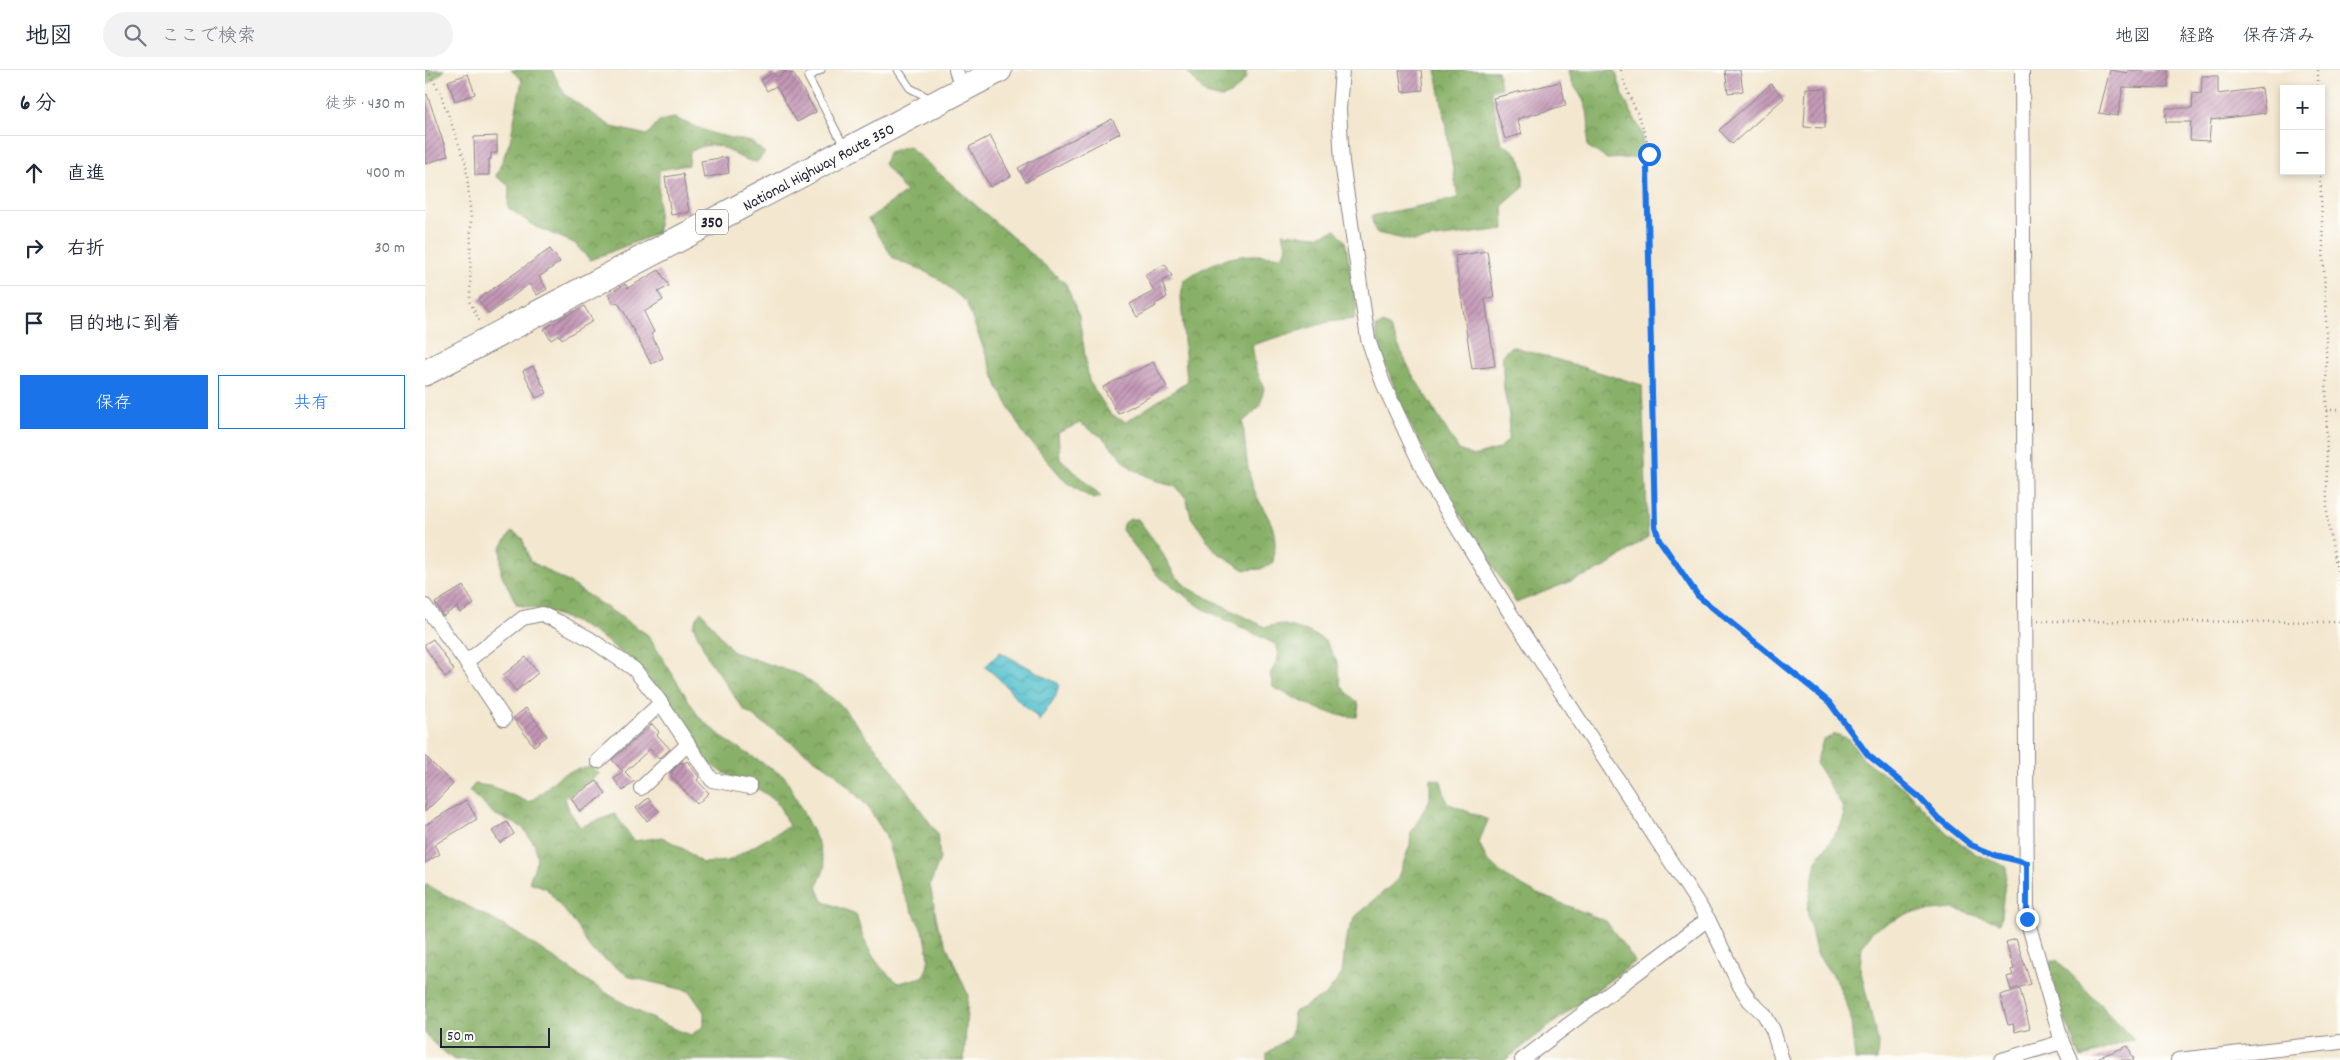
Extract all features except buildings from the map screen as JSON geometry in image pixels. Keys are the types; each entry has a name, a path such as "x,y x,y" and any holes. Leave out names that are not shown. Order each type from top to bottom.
{"highway":[{"name":"National Highway Route 350","path":"425,373 932,106 959,80 999,70"}],"street":[{"path":"1342,70 1339,109 1342,162 1369,339 1383,383 1427,480 1517,625 1708,919 1739,986 1750,1001 1764,1014 1773,1030 1782,1060"},
{"path":"2022,70 2027,919 2062,1042 2070,1060"},
{"path":"425,606 505,720"},
{"path":"466,662 523,618 542,614 590,639 634,669 661,703 711,780 750,787"},
{"path":"598,761 661,703"},
{"path":"641,788 687,745"},
{"path":"1522,1060 1708,919"},
{"path":"2002,1060 2062,1042"},
{"path":"2178,1060 2340,1042"}],"lane":[{"path":"821,70 808,77 847,151"},
{"path":"898,70 910,88 927,97 932,106"}],"path":[{"path":"427,70 441,92 466,164 471,219 470,302 489,339"},
{"path":"1621,70 1627,92 1646,133 1649,154 1647,169 1655,526 1659,539 1698,596 1829,702 1868,755 1918,796 1938,818 1971,845 1995,855 2027,863"},
{"path":"2318,70 2318,85"},
{"path":"2320,175 2326,320 2327,518 2340,585"},
{"path":"2326,410 2340,410"},
{"path":"2026,622 2340,622"}],"green space":[{"path":"425,70 445,70 425,87"},
{"path":"511,70 552,70 565,95 612,127 647,135 659,121 674,118 714,134 751,142 765,153 757,162 747,160 718,146 711,145 690,152 689,165 659,170 658,233 590,260 574,243 536,227 508,208 509,186 496,176 510,141 522,80"},
{"path":"1186,70 1246,70 1246,78 1235,91 1222,98 1206,94"},
{"path":"1436,70 1498,71 1501,88 1491,91 1501,144 1514,151 1521,161 1523,167 1523,188 1503,205 1504,229 1413,241 1376,233 1371,216 1458,198"},
{"path":"1569,70 1615,70 1624,98 1642,133 1644,157 1607,159 1587,146 1589,129 1587,112 1584,102 1571,80"},
{"path":"908,146 1066,284 1079,317 1089,381 1111,415 1126,422 1187,382 1181,298 1183,281 1207,267 1230,258 1254,255 1281,257 1287,248 1282,233 1317,236 1336,230 1345,241 1357,306 1354,319 1328,322 1252,345 1256,369 1264,388 1260,406 1243,422 1245,446 1252,484 1273,528 1275,548 1273,562 1261,569 1245,570 1215,551 1191,517 1186,498 1174,486 1158,482 1131,468 1102,437 1080,423 1058,433 1060,458 1101,497 1093,499 1067,483 1023,433 998,387 966,302 940,280 920,269 894,259 868,219 906,192 884,164 888,152"},
{"path":"1383,324 1390,328 1412,374 1459,450 1473,456 1499,449 1508,440 1509,416 1504,389 1502,355 1511,346 1642,385 1648,537 1604,568 1516,603 1448,495 1404,411 1380,348 1376,327"},
{"path":"1130,519 1138,519 1159,547 1174,574 1188,588 1265,627 1281,624 1307,631 1326,641 1338,664 1341,686 1359,704 1357,717 1324,711 1273,687 1270,674 1278,660 1277,645 1202,608 1158,576 1122,530 1123,524"},
{"path":"512,531 522,538 530,561 568,582 648,635 699,717 726,740 785,777 819,844 825,867 817,887 823,901 856,914 862,934 871,953 883,969 899,983 923,977 929,957 925,936 902,890 885,834 867,806 834,772 744,710 709,660 693,625 701,611 733,652 801,675 839,703 884,758 937,833 940,859 930,885 938,926 968,995 964,1060 454,1060 432,1042 425,1033 425,884 513,931 599,988 643,1014 691,1035 704,1026 704,1012 689,991 630,977 590,949 577,926 546,888 529,882 537,860 535,845 522,827 494,814 469,791 475,784 494,787 528,802 563,775 571,771 593,766 599,774 565,798 569,810 580,827 615,814 634,841 662,837 684,849 702,863 728,861 789,826 781,809 767,794 719,770 708,762 685,726 665,700 630,661 612,645 592,631 570,620 545,611 517,605 501,573 501,547"},
{"path":"1836,734 1849,739 1864,760 1904,788 1947,833 1976,854 2007,867 2000,923 1954,909 1909,913 1873,930 1862,947 1860,968 1878,1043 1877,1060 1855,1060 1850,1013 1838,984 1816,952 1807,910 1816,861 1840,827 1844,817 1842,806 1816,763 1823,740"},
{"path":"1430,778 1441,781 1447,803 1488,820 1479,842 1487,861 1509,879 1535,893 1606,921 1635,961 1505,1060 1267,1060 1267,1053 1291,1036 1294,1012 1326,995 1342,974 1346,937 1355,917 1397,880 1410,845 1411,833 1430,799"},
{"path":"2052,960 2058,961 2134,1039 2081,1058 2064,1017 2049,965"}],"water":[{"path":"1000,652 1059,684 1056,696 1039,721 985,667"}],"route":[{"path":"1649,154 1647,169 1655,526 1659,539 1698,596 1829,702 1868,755 1918,796 1938,818 1971,845 1995,855 2027,863 2027,919"}]}
